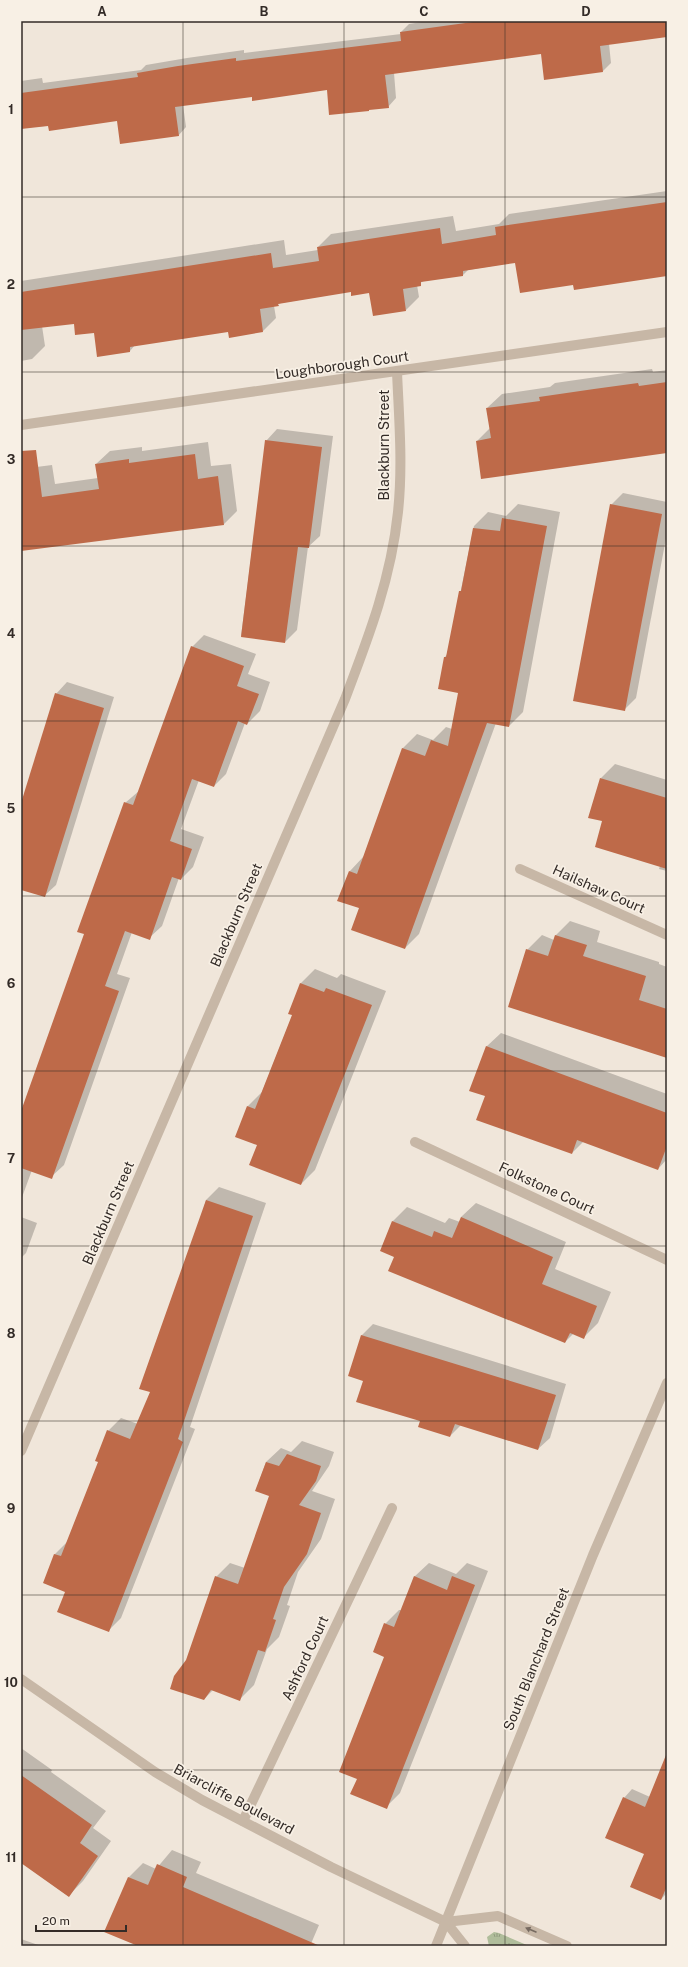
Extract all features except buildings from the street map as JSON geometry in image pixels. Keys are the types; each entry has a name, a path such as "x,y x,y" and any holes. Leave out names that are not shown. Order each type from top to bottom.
{"street":[{"name":"Loughborough Court","path":"21,425 667,332"},
{"name":"Blackburn Street","path":"21,1451 344,699 373,626 387,574 398,512 401,458 397,372"},
{"name":"Hailshaw Court","path":"520,869 667,935"},
{"name":"Folkstone Court","path":"415,1142 667,1260"},
{"name":"South Blanchard Street","path":"436,1946 593,1555 667,1383"},
{"name":"Ashford Court","path":"243,1821 392,1508"},
{"name":"Briarcliffe Boulevard","path":"21,1679 155,1772 202,1800 331,1867 446,1922 464,1946"},
{"path":"446,1922 498,1916 567,1946"}],"green space":[{"path":"494,1932 529,1946 489,1946 487,1937"}]}
